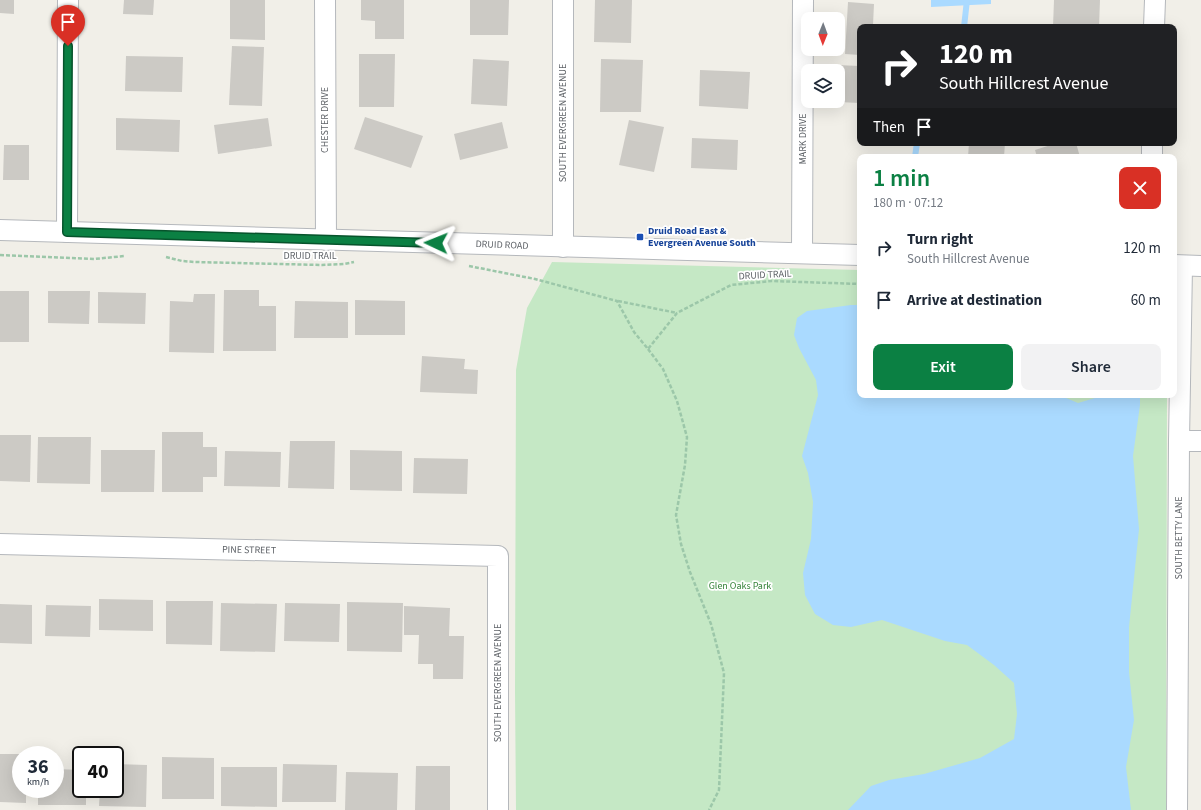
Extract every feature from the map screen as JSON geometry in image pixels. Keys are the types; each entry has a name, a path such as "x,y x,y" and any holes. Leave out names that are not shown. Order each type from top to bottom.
{"street":[{"path":"67,232 68,0"},
{"name":"CHESTER DRIVE","path":"325,0 326,240"},
{"name":"SOUTH EVERGREEN AVENUE","path":"563,0 563,247"},
{"name":"MARK DRIVE","path":"802,253 803,0"},
{"path":"1154,24 1155,0"},
{"name":"DRUID ROAD","path":"0,230 857,255"},
{"name":"SOUTH BETTY LANE","path":"1178,810 1179,441 1186,266"},
{"path":"1179,441 1201,442"},
{"name":"PINE STREET","path":"0,544 498,556"},
{"name":"SOUTH EVERGREEN AVENUE","path":"498,556 498,810"}],"path":[{"path":"0,255 91,259 127,255"},
{"name":"DRUID TRAIL","path":"162,256 182,261 219,263 322,265 344,264 358,261"},
{"path":"465,265 535,279 617,301 677,313"},
{"name":"DRUID TRAIL","path":"648,349 677,313 731,285 772,281 857,284"},
{"path":"617,301 634,332 664,370 676,401 687,437 685,465 676,515 681,544 690,572 711,624 724,673 719,790 709,810"}],"green space":[{"name":"Glen Oaks Park","path":"552,262 857,270 857,398 1167,398 1166,810 516,810 516,370 527,308"}],"water":[{"path":"931,0 991,0 991,4 931,7"},
{"path":"857,305 857,398 1066,398 1078,403 1095,398 1140,398 1133,456 1139,529 1129,627 1129,672 1134,720 1126,767 1131,810 848,810 871,786 889,780 924,774 980,758 1014,739 1017,714 1014,683 994,665 967,645 945,641 882,620 851,627 833,625 815,614 805,595 803,573 811,539 813,502 808,473 802,456 818,395 816,380 799,348 794,335 797,318 807,311"}],"building":[{"path":"0,0 14,0 14,14 0,13"},
{"path":"124,0 154,0 153,15 123,14"},
{"path":"230,0 265,0 265,40 230,39"},
{"path":"361,0 404,0 404,39 375,39 375,21 361,20"},
{"path":"470,0 509,0 508,35 470,35"},
{"path":"595,0 632,0 631,43 594,42"},
{"path":"1054,0 1100,0 1099,24 1053,24"},
{"path":"848,2 874,4 873,24 857,24 857,55 845,54"},
{"path":"232,46 264,47 262,106 229,105"},
{"path":"359,54 395,54 394,107 359,107"},
{"path":"126,56 183,57 182,92 125,91"},
{"path":"473,59 509,61 507,106 471,104"},
{"path":"601,59 643,60 641,112 600,112"},
{"path":"845,65 857,66 857,103 845,102"},
{"path":"700,70 750,72 748,109 699,106"},
{"path":"365,117 423,136 411,168 354,149"},
{"path":"116,118 180,120 179,152 116,150"},
{"path":"268,118 272,146 218,154 214,125"},
{"path":"629,120 664,127 654,172 619,165"},
{"path":"502,122 508,148 460,160 454,134"},
{"path":"692,138 738,140 737,170 691,168"},
{"path":"4,145 29,145 29,180 3,180"},
{"path":"969,146 1005,146 1004,154 968,154"},
{"path":"1048,146 1077,146 1079,154 1036,154 1035,150"},
{"path":"224,290 259,290 259,306 276,306 276,351 223,351"},
{"path":"0,291 29,291 29,342 0,342"},
{"path":"48,291 90,291 89,324 48,323"},
{"path":"98,292 146,293 145,324 98,323"},
{"path":"194,294 215,294 214,353 169,352 170,301 193,302"},
{"path":"355,300 405,301 405,335 355,335"},
{"path":"295,301 348,302 348,338 294,338"},
{"path":"422,356 465,359 464,369 478,370 477,394 420,392"},
{"path":"162,432 203,432 203,447 217,447 217,477 203,477 203,492 162,492"},
{"path":"0,435 31,435 30,482 0,481"},
{"path":"38,437 91,437 90,484 37,483"},
{"path":"290,441 335,441 334,489 288,488"},
{"path":"101,450 155,450 154,492 101,492"},
{"path":"350,450 402,451 402,491 350,490"},
{"path":"225,451 281,452 280,487 224,486"},
{"path":"414,458 468,459 467,494 413,493"},
{"path":"99,599 153,600 153,631 99,630"},
{"path":"166,601 213,601 212,645 166,644"},
{"path":"347,602 403,603 402,652 347,651"},
{"path":"221,603 277,604 275,652 220,651"},
{"path":"285,603 340,604 339,642 284,641"},
{"path":"0,604 32,605 32,644 0,643"},
{"path":"46,605 91,606 90,637 45,636"},
{"path":"404,606 450,608 449,636 464,636 463,679 433,679 433,664 418,664 419,635 404,635"},
{"path":"0,754 12,754 12,798 26,798 26,803 0,802"},
{"path":"162,757 214,758 214,799 162,799"},
{"path":"124,764 147,765 146,807 99,806 99,798 124,798"},
{"path":"283,764 337,765 336,802 282,802"},
{"path":"416,766 450,766 450,810 415,810"},
{"path":"221,767 277,767 277,807 221,806"},
{"path":"64,769 72,770 72,798 86,798 86,805 38,805 38,798 64,798"},
{"path":"346,772 398,773 397,810 345,810"}],"waterway":[{"path":"964,24 967,0"},
{"path":"915,154 917,146"}],"place":[{"name":"Druid Road East & Evergreen Avenue South","path":"640,237"}],"route":[{"path":"68,46 67,232 436,243"}]}
